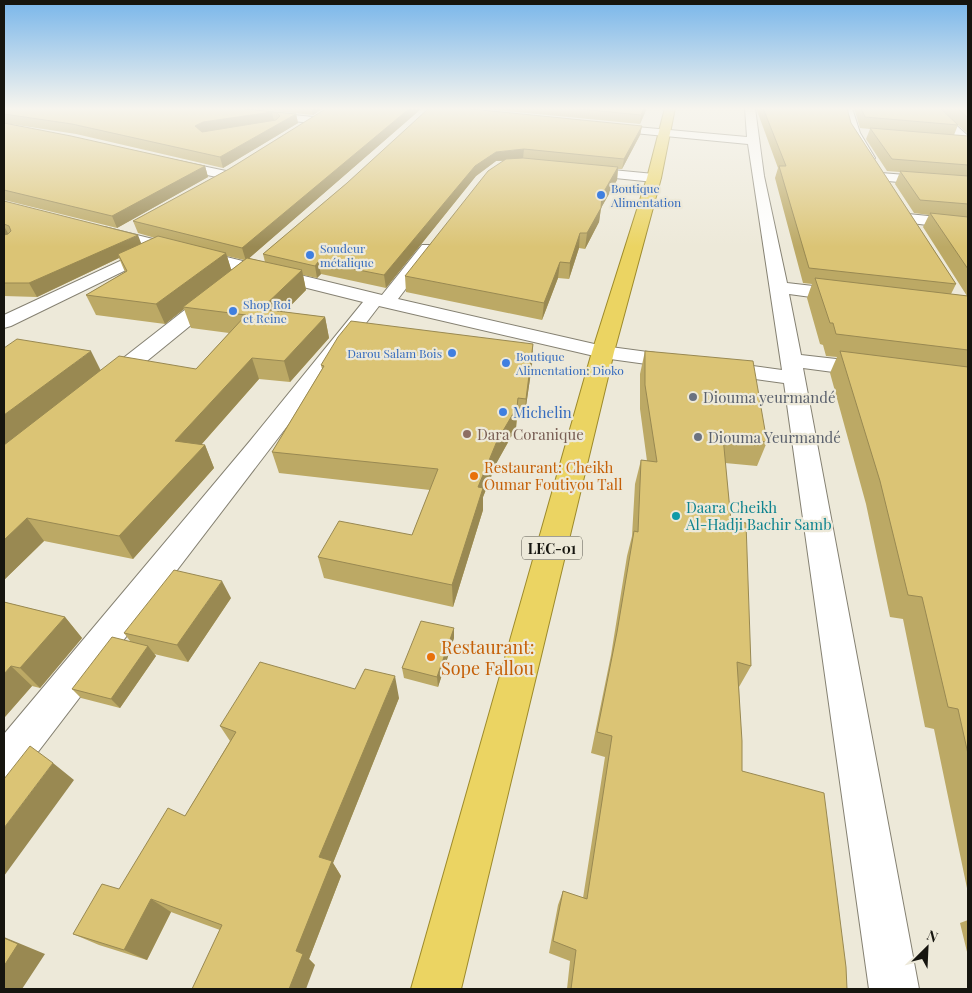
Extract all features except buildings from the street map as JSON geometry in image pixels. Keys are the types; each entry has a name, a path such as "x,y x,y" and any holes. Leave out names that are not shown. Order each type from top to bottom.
{"highway":[{"name":"LEC-01","path":"436,989 603,352 660,154"}],"street":[{"path":"754,154 779,287 894,989"},
{"path":"867,154 890,191"},
{"path":"154,159 226,175"},
{"path":"203,187 240,167"},
{"path":"570,170 654,178"},
{"path":"881,177 968,184"},
{"path":"899,205 918,236"},
{"path":"908,219 968,225"},
{"path":"118,236 135,226"},
{"path":"91,228 249,269 603,352 792,369 890,372"},
{"path":"4,764 253,454 380,300 440,233"},
{"path":"4,322 162,247"},
{"path":"96,391 264,256"},
{"path":"779,287 867,298"}],"place":[{"name":"Boutique Alimentation","path":"601,195"},
{"name":"Soudeur métalique","path":"310,255"},
{"name":"Shop Roi et Reine","path":"233,311"},
{"name":"Darou Salam Bois","path":"452,353"},
{"name":"Boutique Alimentation: Dioko","path":"506,363"},
{"name":"Diouma yeurmandé","path":"693,397"},
{"name":"Michelin","path":"503,412"},
{"name":"Dara Coranique","path":"467,434"},
{"name":"Diouma Yeurmandé","path":"698,437"},
{"name":"Restaurant: Cheikh Oumar Foutiyou Tall","path":"474,476"},
{"name":"Daara Cheikh Al-Hadji Bachir Samb","path":"676,516"},
{"name":"Restaurant: Sope Fallou","path":"431,657"}]}
